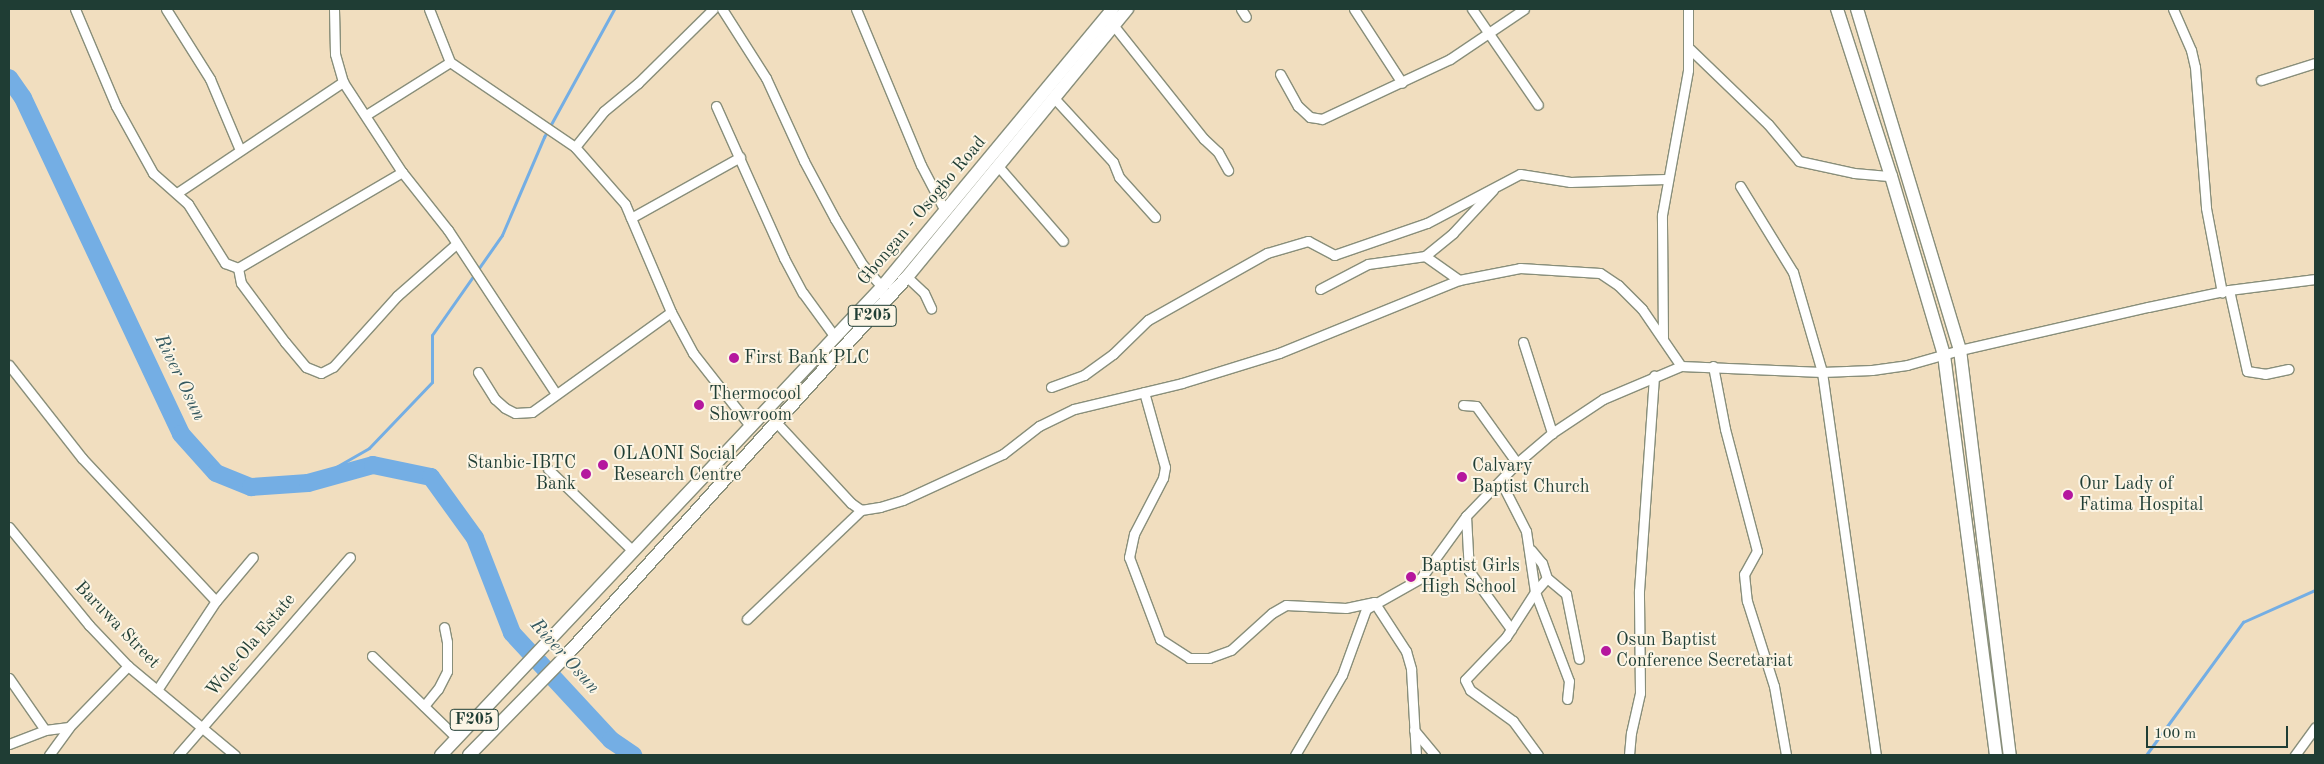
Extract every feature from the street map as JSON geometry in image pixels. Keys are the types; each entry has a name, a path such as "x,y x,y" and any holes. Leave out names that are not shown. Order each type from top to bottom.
{"main road":[{"name":"Gbongan - Osogbo Road","path":"469,755 605,613 775,422 866,314 882,287 944,211 1114,9"},
{"name":"Gbongan - Osogbo Road","path":"441,755 835,337 866,314 907,277 1127,9"},
{"path":"1837,9 1891,176 1944,355 1996,755"},
{"path":"1857,9 1960,350 2010,755"}],"street":[{"path":"75,9 116,106 154,173 177,193 198,220 214,249 225,263 238,268"},
{"path":"166,9 210,79 240,150"},
{"path":"334,9 335,54 343,82 402,172 448,230 471,269 556,394"},
{"path":"429,9 450,62 509,105 534,118 575,147 625,204 671,312 693,353 751,426"},
{"path":"575,147 604,111 638,83 713,9"},
{"path":"722,9 766,78 804,161 840,226 862,264 882,287"},
{"path":"856,9 921,165 944,211"},
{"path":"1241,9 1246,17"},
{"path":"1354,9 1402,83"},
{"path":"1472,9 1538,105"},
{"path":"1280,74 1298,106 1310,117 1322,119 1450,60 1524,9"},
{"path":"1663,338 1662,215 1666,179 1690,49 1688,9"},
{"path":"2173,9 2191,50 2195,67 2206,208 2225,292 2247,371 2265,374 2288,369"},
{"path":"1114,26 1204,138 1218,152 1228,170"},
{"path":"1690,49 1768,124 1799,161 1837,170 1891,176"},
{"path":"366,115 450,62"},
{"path":"2261,80 2315,63"},
{"path":"177,193 343,82"},
{"path":"1055,99 1113,162 1119,177 1155,217"},
{"path":"716,106 784,258 803,293 835,337"},
{"path":"631,218 740,157"},
{"path":"998,166 1063,241"},
{"path":"238,268 402,172"},
{"path":"1051,387 1084,374 1113,354 1148,320 1267,253 1308,241 1334,255 1427,223 1512,177 1529,174 1570,182 1666,179"},
{"path":"1740,186 1793,272 1822,372 1876,755"},
{"path":"1320,289 1368,264 1425,256 1453,233 1495,187"},
{"path":"238,268 241,283 285,342 306,367 321,373 334,367 397,296 456,244"},
{"path":"1425,256 1459,280"},
{"path":"747,619 862,510 903,500 1003,454 1039,426 1067,412 1279,353 1459,280 1520,268 1600,272 1618,285 1663,338 1681,366"},
{"path":"907,277 924,293 931,308"},
{"path":"1295,755 1342,676 1366,609 1374,602 1421,578 1466,516 1501,482 1517,463 1552,433 1603,400 1654,376 1681,366 1822,372 1898,366 1960,350 2225,292 2315,279"},
{"path":"478,372 495,399 515,413 539,410 556,394 671,312"},
{"path":"1523,342 1552,433"},
{"path":"9,365 82,458 216,601"},
{"path":"1713,366 1725,429 1757,551 1744,574 1746,601 1774,686 1786,755"},
{"path":"1629,755 1631,732 1640,693 1640,591 1654,376"},
{"path":"1144,392 1165,467 1163,478 1134,534 1129,557 1160,639 1189,658 1209,658 1231,650 1272,613 1286,605 1346,608 1374,602"},
{"path":"1463,404 1476,406 1517,463"},
{"path":"775,422 833,486 862,510"},
{"path":"548,469 632,551"},
{"path":"1501,482 1526,531 1531,550 1535,592 1570,682 1567,699"},
{"path":"1466,516 1469,572 1511,628"},
{"name":"Baruwa Street","path":"9,527 88,625 128,666 235,755"},
{"path":"1531,550 1542,563 1547,578 1566,594 1579,659"},
{"path":"157,690 216,601 253,557"},
{"name":"Wole-Ola Estate","path":"178,755 350,557"},
{"path":"1538,755 1514,720 1466,685 1465,680 1511,628 1535,592 1547,578"},
{"path":"1374,602 1406,651 1411,669 1416,755"},
{"path":"424,706 438,689 447,671 448,642 444,627"},
{"path":"372,656 457,738"},
{"path":"49,755 69,727 128,666"},
{"path":"9,678 45,730"},
{"path":"9,744 45,730 69,727"},
{"path":"2295,755 2315,727"},
{"path":"1414,730 1435,755"}],"waterway":[{"path":"308,483 369,448 432,382 432,335 502,235 544,137 614,9"},
{"name":"River Osun","path":"9,78 23,98 181,434 216,473 251,487 308,483 373,465 431,477 475,538 512,633 611,740 633,755"},
{"path":"2146,755 2243,622 2315,590"}],"place":[{"name":"First Bank PLC","path":"734,358"},
{"name":"Thermocool Showroom","path":"699,405"},
{"name":"OLAONI Social Research Centre","path":"603,465"},
{"name":"Stanbic-IBTC Bank","path":"586,474"},
{"name":"Calvary Baptist Church","path":"1462,477"},
{"name":"Our Lady of Fatima Hospital","path":"2068,495"},
{"name":"Baptist Girls High School","path":"1411,577"},
{"name":"Osun Baptist Conference Secretariat","path":"1606,651"}]}
